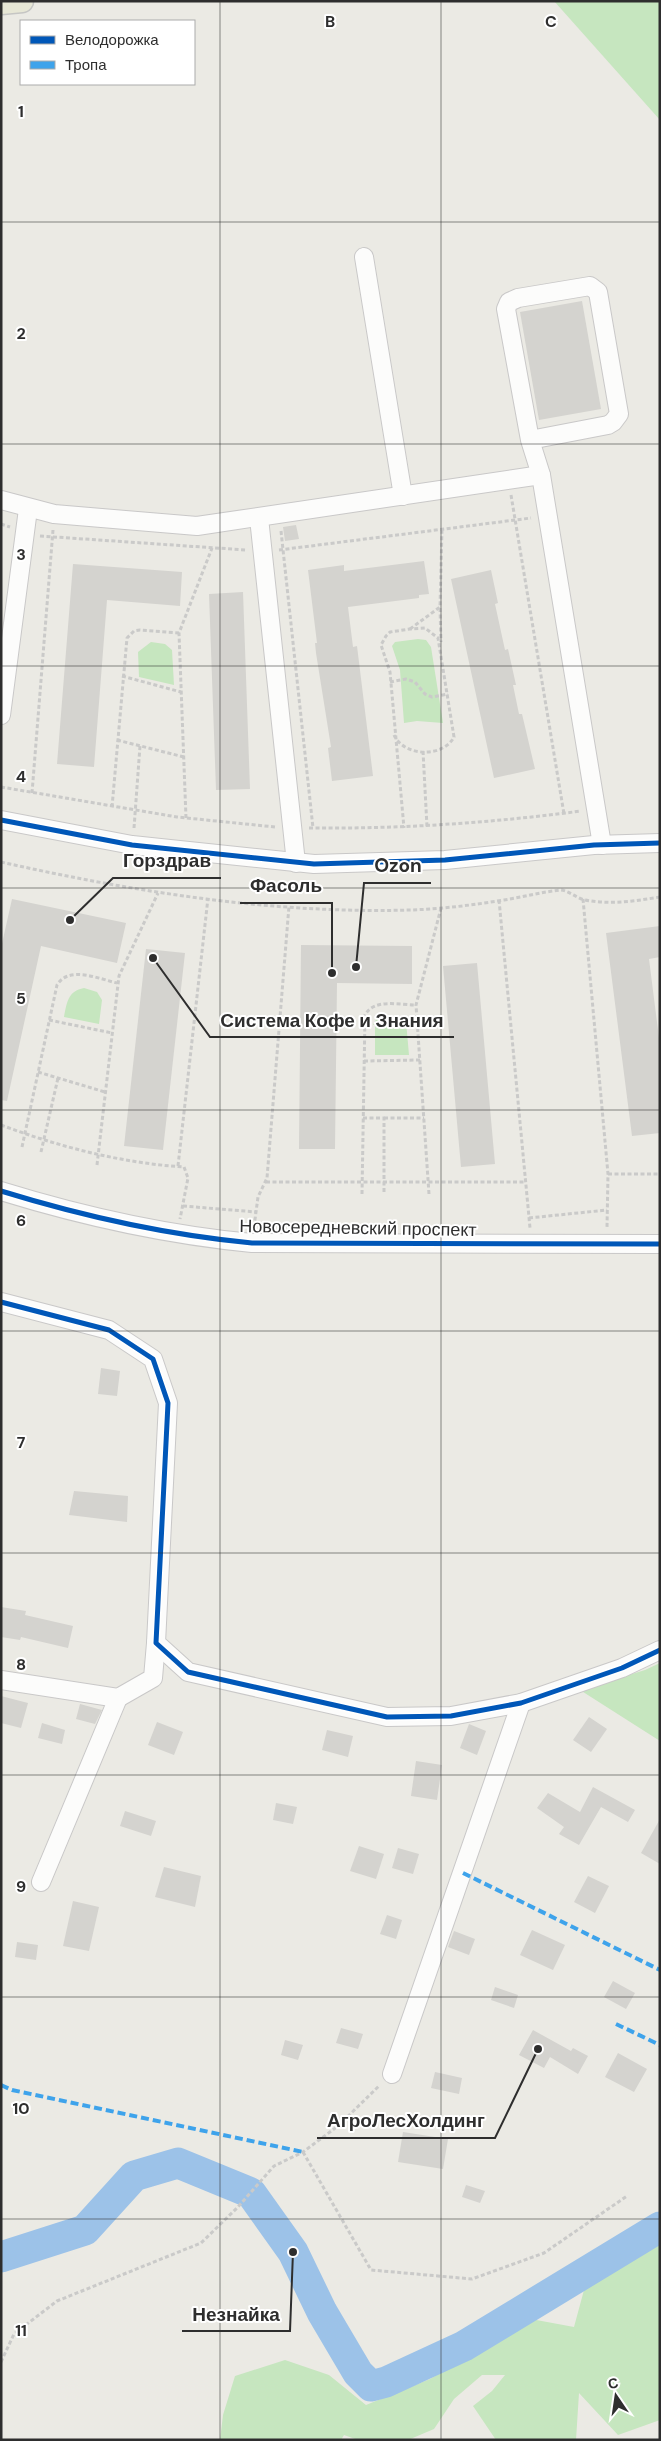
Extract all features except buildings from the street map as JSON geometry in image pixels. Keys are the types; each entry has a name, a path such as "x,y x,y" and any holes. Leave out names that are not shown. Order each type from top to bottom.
{"main road":[{"path":"1,3 22,1"}],"street":[{"path":"364,257 403,496"},
{"path":"530,440 608,425 619,414 598,292 590,286 518,298 507,305 506,309 530,440 541,475 602,845"},
{"path":"1,500 28,509 54,514 198,526 541,475"},
{"path":"1,715 28,509"},
{"path":"259,518 296,863"},
{"path":"1,820 132,845 296,863 380,863 445,860 602,845 660,843"},
{"name":"Новосередневский проспект","path":"1,1190 57,1208 178,1232 252,1242 660,1244"},
{"path":"1,1302 109,1330 154,1360 168,1403 153,1678 118,1698 41,1882"},
{"path":"156,1643 188,1672 387,1717 451,1716 521,1703 622,1668 660,1650"},
{"path":"1,1680 118,1698"},
{"path":"392,2074 521,1703"}],"path":[{"path":"508,480 564,814"},
{"path":"32,792 54,514"},
{"path":"279,515 313,828"},
{"path":"1,524 52,538 263,552 548,516"},
{"path":"394,735 405,749 411,751 444,748 454,737 441,645 442,530"},
{"path":"186,818 179,633 212,548"},
{"path":"410,629 440,607"},
{"path":"404,828 394,735 390,672 382,650 383,640 390,632 425,628 432,632 441,645"},
{"path":"112,806 125,644 130,634 140,630 179,633"},
{"path":"122,676 181,692"},
{"path":"390,682 406,679 415,682 426,694 432,697 448,694"},
{"path":"117,740 184,757"},
{"path":"132,845 140,746"},
{"path":"423,751 426,827"},
{"path":"1,862 65,877 158,893 289,906 368,910 441,908 563,890 582,899 616,902 660,897"},
{"path":"97,1166 117,983 121,970 158,893"},
{"path":"178,1166 208,898"},
{"path":"582,899 608,1174 606,1244"},
{"path":"499,900 531,1244"},
{"path":"252,1242 258,1197 266,1182 289,906"},
{"path":"429,1194 416,1005 441,908"},
{"path":"22,1147 58,985 65,976 76,974 117,983"},
{"path":"362,1194 364,1022 368,1011 378,1004 416,1005"},
{"path":"49,1020 112,1033"},
{"path":"364,1061 420,1060"},
{"path":"38,1072 105,1092"},
{"path":"42,1152 58,1078"},
{"path":"363,1118 424,1118"},
{"path":"384,1118 384,1194"},
{"path":"1,1124 44,1140 98,1155 184,1167 188,1173 178,1232"},
{"path":"608,1174 660,1174"},
{"path":"266,1182 525,1182"},
{"path":"183,1206 256,1212"},
{"path":"529,1218 607,1210"},
{"path":"1,2362 14,2334 57,2301 201,2243 237,2208 274,2166 303,2152 338,2126 392,2074"},
{"path":"303,2152 371,2270 472,2279 544,2253 627,2196"}],"green space":[{"path":"554,1 660,1 660,120"},
{"path":"418,639 426,640 431,647 443,723 417,721 404,723 400,670 392,646 395,642"},
{"path":"151,642 165,644 172,650 174,685 139,677 138,652"},
{"path":"84,988 97,992 102,1000 99,1024 64,1017 67,1002 71,995"},
{"path":"378,1016 399,1017 406,1021 409,1055 375,1055 375,1025 373,1025"},
{"path":"660,1663 660,1741 580,1690 645,1670"},
{"path":"660,2243 660,2420 618,2435 579,2393 576,2440 496,2440 473,2406 492,2391 505,2375 482,2375 454,2399 434,2429 408,2440 358,2440 344,2435 341,2440 220,2440 223,2415 235,2376 285,2360 329,2375 366,2405 430,2379 531,2319 574,2327 584,2290"}],"waterway":[{"path":"1,2257 85,2230 134,2176 178,2163 251,2193 293,2252 322,2312 358,2373 371,2386 386,2382 464,2346 660,2227"}],"marked path":[{"path":"463,1873 660,1970"},
{"path":"616,2024 660,2045"},
{"path":"1,2085 12,2090 303,2152"}],"cycle path":[{"path":"1,820 132,845 314,864 445,860 594,845 660,843"},
{"path":"1,1191 63,1209 157,1230 252,1243 660,1244"},
{"path":"1,1302 109,1330 153,1359 168,1403 156,1643 188,1672 387,1717 451,1716 521,1703 622,1668 660,1650"}],"place":[{"name":"Горздрав","path":"70,920"},
{"name":"Система Кофе и Знания","path":"153,958"},
{"name":"Ozon","path":"356,967"},
{"name":"Фасоль","path":"332,973"},
{"name":"АгроЛесХолдинг","path":"538,2049"},
{"name":"Незнайка","path":"293,2252"}]}
